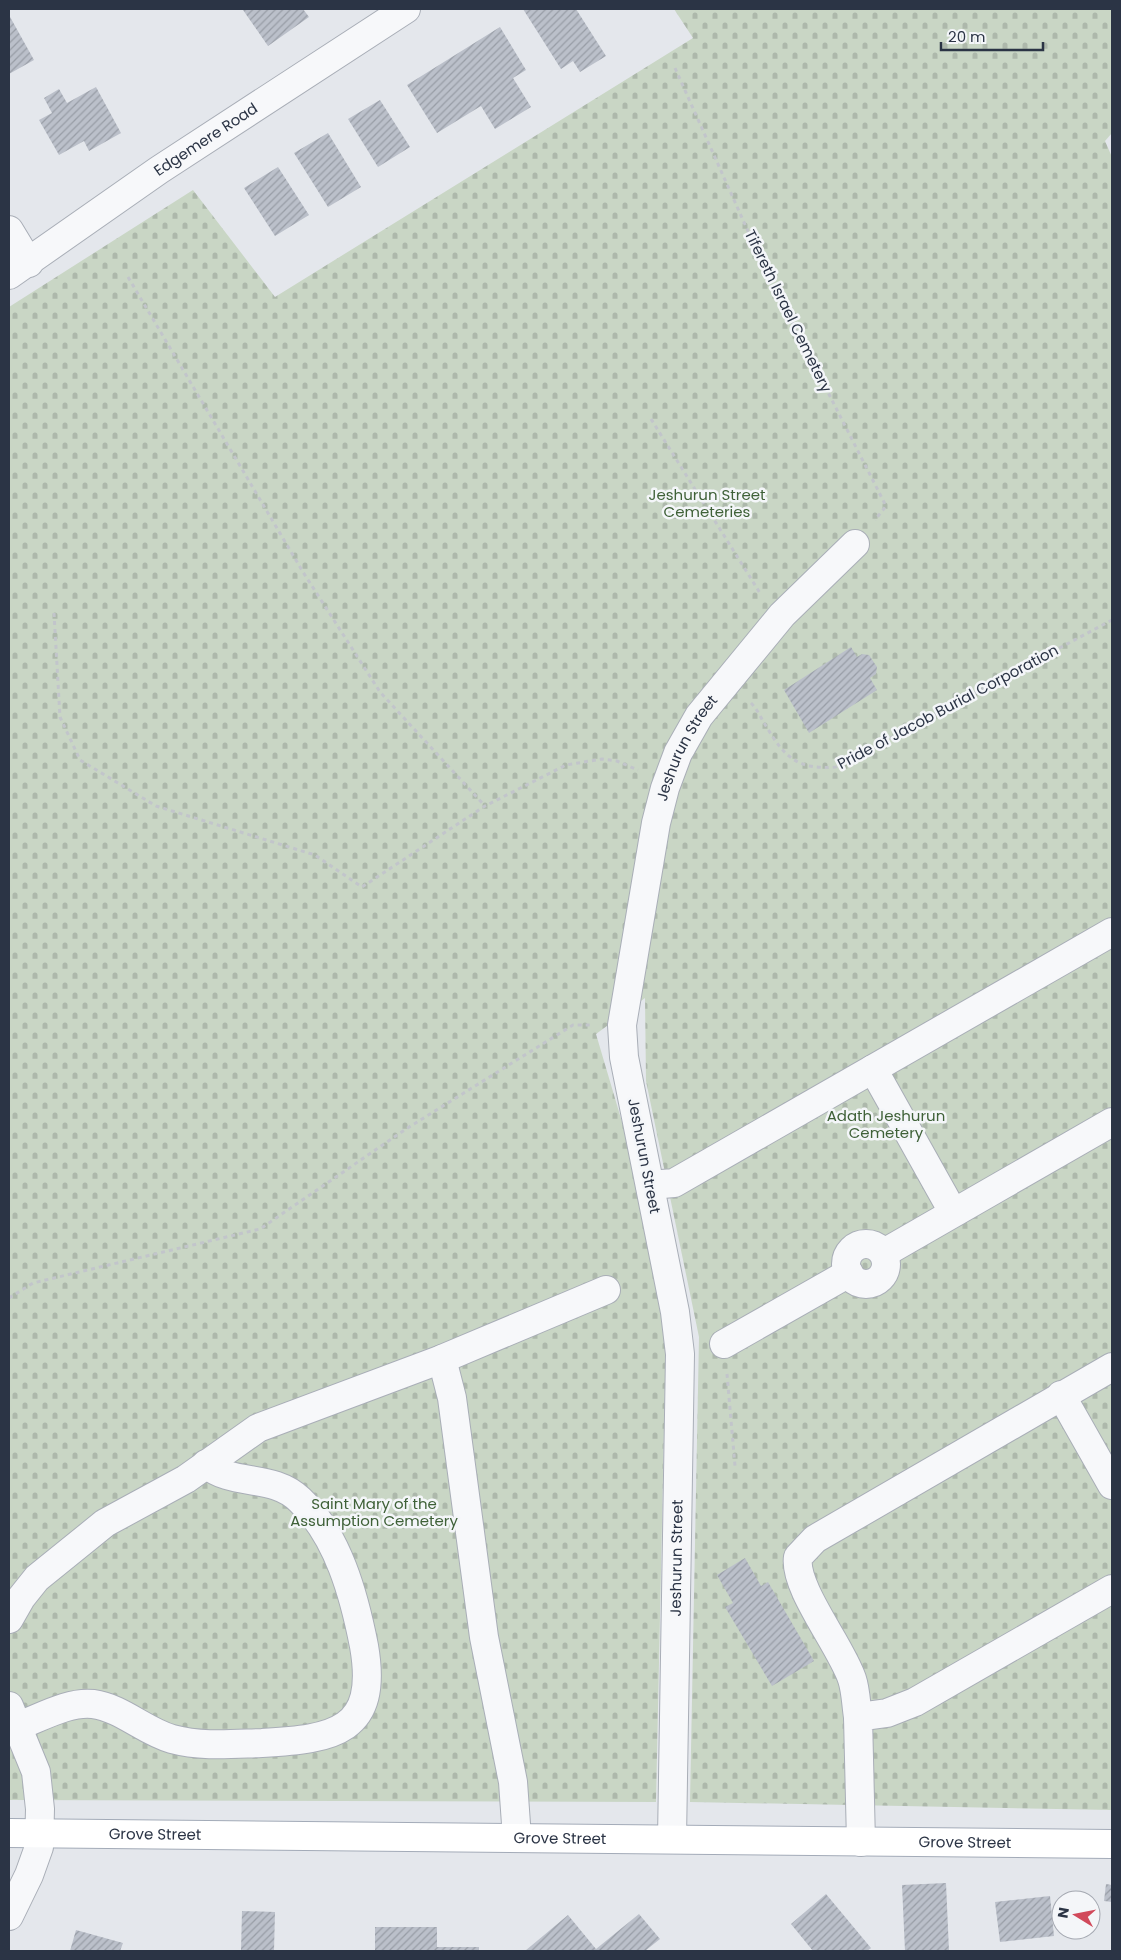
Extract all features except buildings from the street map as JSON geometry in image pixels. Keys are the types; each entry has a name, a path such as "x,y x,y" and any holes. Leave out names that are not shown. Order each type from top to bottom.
{"main road":[{"name":"Grove Street","path":"9,1833 1112,1844"}],"street":[{"name":"Edgemere Road","path":"19,269 160,170 406,9"},
{"path":"9,230 19,269"},
{"name":"Jeshurun Street","path":"672,1839 680,1354 675,1312 624,1057 622,1025 656,823 665,788 678,753 699,716 782,615 856,544"},
{"path":"650,1185 674,1183 1112,932"},
{"path":"873,1069 953,1212"},
{"path":"724,1344 849,1273 861,1285 876,1284 884,1274 884,1253 1112,1122"},
{"path":"9,1619 21,1598 37,1578 75,1546 118,1514 186,1479 241,1438 275,1420 442,1359 606,1290"},
{"path":"442,1359 452,1398 484,1637 513,1782 517,1838"},
{"path":"861,1842 858,1718 852,1680 836,1645 800,1580 798,1557 815,1539 1112,1367"},
{"path":"1061,1395 1112,1485"},
{"path":"9,1916 35,1861 40,1833 39,1790 36,1772 13,1716 93,1704 112,1710 152,1732 172,1739 198,1744 222,1745 320,1737 341,1728 357,1713 367,1694 362,1636 343,1572 323,1526 299,1499 283,1488 267,1482 224,1474 206,1464"},
{"path":"858,1718 886,1713 915,1702 1112,1589"}],"path":[{"name":"Tifereth Israel Cemetery","path":"675,68 764,267 886,506 856,544"},
{"path":"128,277 303,572 380,692 485,806"},
{"path":"651,419 761,594 782,615"},
{"path":"54,613 60,717 80,760 156,806 315,854 362,887 485,806 566,765 602,760 616,761 649,776 665,788"},
{"name":"Pride of Jacob Burial Corporation","path":"728,681 754,706 784,753 800,765 820,768 836,767 1112,620"},
{"path":"9,1298 33,1283 260,1229 406,1129 574,1025 622,1025"},
{"path":"724,1344 735,1466"}],"green space":[{"path":"674,9 1112,9 1112,133 1105,141 1112,157 1112,1810 690,1802 699,1337 646,1081 645,998 596,1034 627,1139 666,1336 656,1802 9,1800 9,307 193,190 275,297 693,38"}],"park label":[{"name":"Jeshurun Street Cemeteries","path":"707,504"},
{"name":"Adath Jeshurun Cemetery","path":"886,1124"},
{"name":"Saint Mary of the Assumption Cemetery","path":"374,1512"}]}
